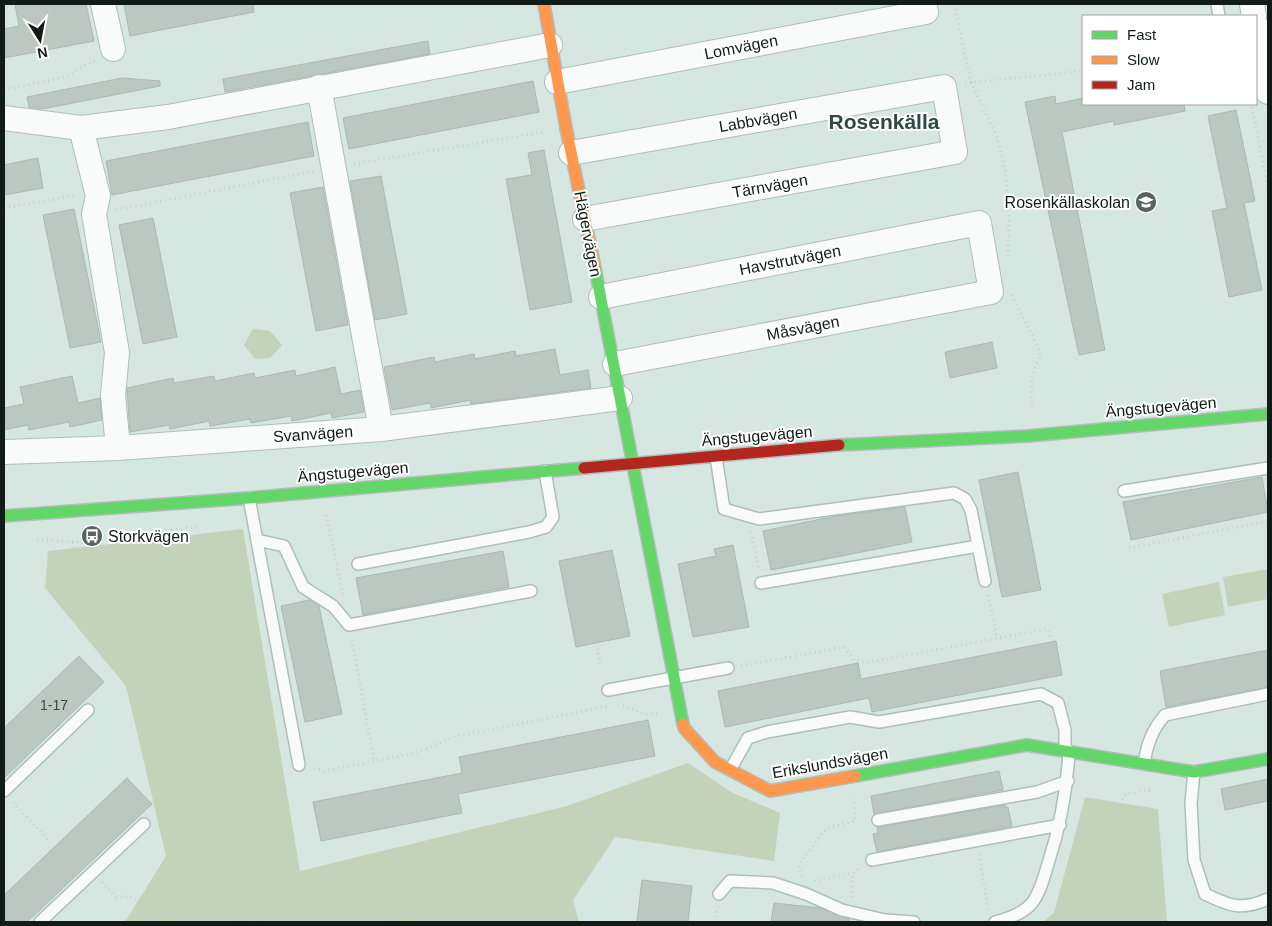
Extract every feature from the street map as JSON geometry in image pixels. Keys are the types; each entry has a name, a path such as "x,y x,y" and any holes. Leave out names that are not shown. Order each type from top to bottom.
{"street":[{"path":"103,4 113,49"},
{"name":"Hägervägen","path":"544,4 557,82 615,364 632,463"},
{"name":"Lomvägen","path":"557,82 925,8"},
{"path":"1257,31 1267,79"},
{"path":"4,118 81,128 168,117 550,44"},
{"path":"319,87 382,429"},
{"name":"Labbvägen","path":"572,153 944,87"},
{"name":"Tärnvägen","path":"585,219 955,152 944,87"},
{"path":"81,128 98,196 94,214 117,353 114,395 118,448"},
{"name":"Havstrutvägen","path":"601,297 979,223 1001,293"},
{"name":"Måsvägen","path":"615,364 1001,293"},
{"name":"Svanvägen","path":"4,452 118,448 382,429 620,398"},
{"name":"Ängstugevägen","path":"4,516 249,498 857,443 1028,436 1268,414"},
{"name":"Erikslundsvägen","path":"632,463 684,728 715,762 770,791 1027,744 1194,772 1268,759"}],"lane":[{"path":"716,457 724,509 759,519 954,493 965,499 970,510 985,581"},
{"path":"1124,490 1268,468"},
{"path":"358,564 529,532 546,527 553,517 545,471"},
{"path":"249,498 298,765"},
{"path":"257,540 284,546 303,588 333,606 349,625 531,591"},
{"path":"761,583 978,546"},
{"path":"608,690 728,668"},
{"path":"730,770 748,738 767,732 850,717 879,722 1041,694 1058,703 1065,730 1068,781 1060,825 1042,884 1032,904 1010,918 991,919"},
{"path":"1144,764 1153,729 1165,715 1268,694"},
{"path":"7,795 88,710"},
{"path":"1194,772 1191,803 1194,860 1205,894 1232,906 1256,904 1268,899"},
{"path":"878,820 1037,792 1068,781"},
{"path":"40,922 144,824"},
{"path":"872,860 977,842 1060,825"},
{"path":"719,894 730,881 773,883 850,912 885,920 914,922"}],"path":[{"path":"954,4 971,82 997,137 1006,174 1010,219 1008,259"},
{"path":"4,90 65,77 113,49"},
{"path":"971,82 1082,71"},
{"path":"1251,105 1268,189"},
{"path":"4,208 80,195 96,206"},
{"path":"1001,293 1041,352 1031,380 1032,416"},
{"path":"748,516 759,571"},
{"path":"1129,548 1268,520"},
{"path":"73,542 87,583 174,687 177,730 204,761 217,828 239,862 244,888 263,922"},
{"path":"990,604 997,638"},
{"path":"728,668 844,647 854,660 865,663 1046,629 1051,637"},
{"path":"600,645 597,650 600,664"},
{"path":"298,765 324,771 416,753 453,737 618,704 648,715 680,710"},
{"path":"806,894 805,882 798,865 806,852 827,828 855,821 853,776"},
{"path":"1155,790 1126,794 1118,809 1125,824 1147,855 1160,922"},
{"path":"387,922 494,879 631,830 770,791"},
{"path":"7,795 50,842"},
{"path":"977,842 991,919"},
{"path":"806,894 813,881 853,873 850,912"},
{"path":"116,898 135,897 157,911 172,916 191,919 225,918 250,922"}],"green space":[{"path":"253,329 270,331 282,345 270,358 255,359 244,345"},
{"path":"243,529 300,871 567,806 688,763 731,792 780,813 774,861 615,837 573,900 579,922 125,922 166,856 126,686 45,588 48,551"},
{"path":"1268,569 1268,599 1228,607 1223,577"},
{"path":"1219,582 1225,615 1169,627 1162,594"},
{"path":"1085,797 1158,809 1167,922 1043,922 1054,913"}],"building":[{"path":"15,4 86,4 94,41 4,58 4,29 19,26"},
{"path":"124,4 253,4 254,12 130,36"},
{"path":"428,41 430,54 225,92 223,79"},
{"path":"122,78 160,81 160,86 42,109 29,107 27,97"},
{"path":"533,81 539,112 349,149 343,118"},
{"path":"1055,96 1056,104 1082,98 1082,105 1184,105 1185,111 1114,125 1114,121 1062,132 1105,350 1079,355 1025,102"},
{"path":"1236,110 1255,201 1244,203 1262,290 1229,297 1212,211 1227,208 1208,116"},
{"path":"308,122 314,156 112,195 106,161"},
{"path":"544,150 572,302 530,310 506,179 532,175 528,153"},
{"path":"38,158 43,188 4,195 4,165"},
{"path":"381,176 407,314 375,320 350,181"},
{"path":"323,187 348,325 316,331 290,193"},
{"path":"74,209 101,342 70,348 43,215"},
{"path":"153,218 177,337 143,344 119,225"},
{"path":"992,342 997,368 950,378 945,352"},
{"path":"555,349 560,375 588,370 591,388 471,404 470,400 431,408 430,403 392,410 384,367 434,357 435,362 474,354 475,359 515,351 516,356"},
{"path":"335,367 341,394 360,390 364,412 332,418 331,413 292,421 291,416 251,423 250,419 210,426 209,421 170,429 169,425 130,432 127,388 173,378 174,383 214,376 215,381 254,373 255,378 295,370 296,376"},
{"path":"72,376 78,403 100,398 102,420 70,427 69,422 29,430 28,425 4,430 4,408 24,404 20,387"},
{"path":"1018,472 1041,590 1002,597 979,480"},
{"path":"1262,477 1268,512 1131,540 1123,502"},
{"path":"905,507 912,542 771,570 763,531 836,516"},
{"path":"733,545 749,627 693,637 678,564 716,556 714,549"},
{"path":"612,550 630,636 576,647 559,561"},
{"path":"503,551 509,587 363,615 356,578"},
{"path":"310,600 319,606 342,714 305,722 281,606"},
{"path":"1056,641 1062,675 872,712 869,698 725,727 718,691 858,663 861,679"},
{"path":"1268,650 1268,687 1166,707 1160,671"},
{"path":"79,656 104,682 4,778 4,728"},
{"path":"648,720 655,756 458,794 462,813 321,841 313,802 462,773 459,757"},
{"path":"999,771 1003,790 874,814 871,796"},
{"path":"127,778 152,804 27,922 4,922 4,895"},
{"path":"1268,779 1268,801 1225,810 1221,789"},
{"path":"1005,805 1006,808 1008,807 1012,826 877,852 873,834 878,833 877,827"},
{"path":"642,880 692,886 688,922 637,922"},
{"path":"774,903 820,908 849,919 849,922 771,922"}],"traffic: fast":[{"path":"595,268 683,724"},
{"path":"839,445 1028,436 1268,414"},
{"path":"4,516 249,498 584,468"},
{"path":"855,776 1027,745 1194,772 1268,759"}],"traffic: slow":[{"path":"544,4 566,128 595,268"},
{"path":"683,724 684,728 715,762 770,791 855,776"}],"traffic: jam":[{"path":"584,468 839,445"}],"place":[{"name":"Rosenkällaskolan","path":"1146,202"},
{"name":"Storkvägen","path":"92,536"}],"district":[{"name":"Rosenkälla","path":"884,121"}]}
